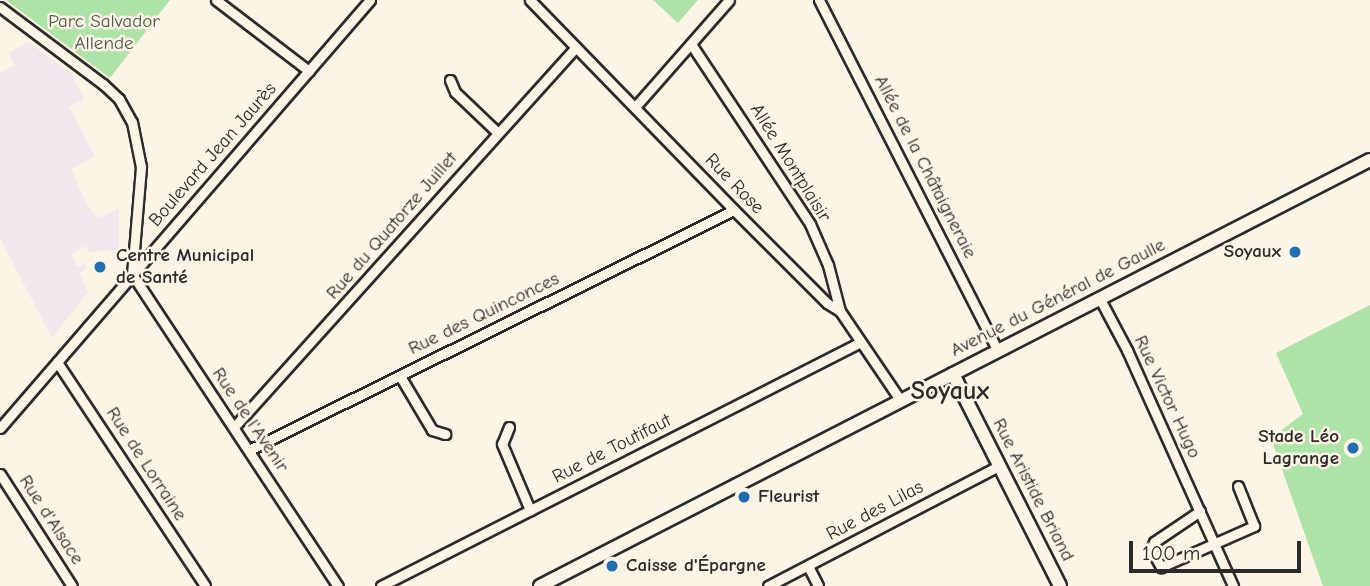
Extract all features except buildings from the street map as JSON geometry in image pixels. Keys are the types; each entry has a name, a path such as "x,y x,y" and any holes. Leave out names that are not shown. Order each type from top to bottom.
{"main road":[{"name":"Avenue du Général de Gaulle","path":"540,586 1370,160"},
{"name":"Rue Aristide Briand","path":"953,374 1060,586"}],"street":[{"path":"216,0 309,71"},
{"name":"Boulevard Jean Jaurès","path":"2,422 370,0"},
{"name":"Rue Rose","path":"530,0 734,210 827,303 840,311 859,343 901,401"},
{"path":"635,107 729,0"},
{"name":"Allée de la Châtaigneraie","path":"819,0 998,351"},
{"path":"0,7 103,84 118,99 132,122 141,167 132,274"},
{"name":"Allée Montplaisir","path":"691,44 810,224 828,265 840,311"},
{"name":"Rue du Quatorze Juillet","path":"234,427 576,47"},
{"path":"450,80 455,92 498,133"},
{"name":"Rue des Quinconces","path":"249,450 734,210"},
{"name":"Rue de l'Avenir","path":"132,274 338,586"},
{"name":"Rue Victor Hugo","path":"1100,299 1121,339 1233,586"},
{"name":"Rue de Toutifaut","path":"381,586 859,343"},
{"name":"Rue de Lorraine","path":"57,362 205,586"},
{"path":"400,376 432,430 445,434"},
{"path":"509,428 502,444 530,510"},
{"name":"Rue des Lilas","path":"768,586 999,466"},
{"name":"Rue d'Alsace","path":"0,474 72,586"},
{"path":"1200,511 1154,542 1150,549 1161,567 1254,526 1238,486"},
{"path":"808,566 818,586"}],"shaded area":[{"path":"29,42 71,73 84,99 69,107 95,156 71,169 87,205 98,218 119,208 119,250 89,252 86,246 71,254 77,267 85,264 87,268 79,273 88,292 52,338 0,238 0,73 15,65 9,53"}],"green space":[{"name":"Parc Salvador Allende","path":"6,0 170,0 110,78"},
{"path":"653,0 698,0 678,23"},
{"path":"1370,305 1370,586 1323,586 1271,438 1303,414 1276,353"}],"place":[{"name":"Soyaux","path":"1295,252"},
{"name":"Centre Municipal de Santé","path":"100,267"},
{"name":"Stade Léo Lagrange","path":"1353,448"},
{"name":"Fleurist","path":"744,497"},
{"name":"Caisse d'Épargne","path":"612,566"}],"district":[{"name":"Soyaux","path":"950,392"}]}
